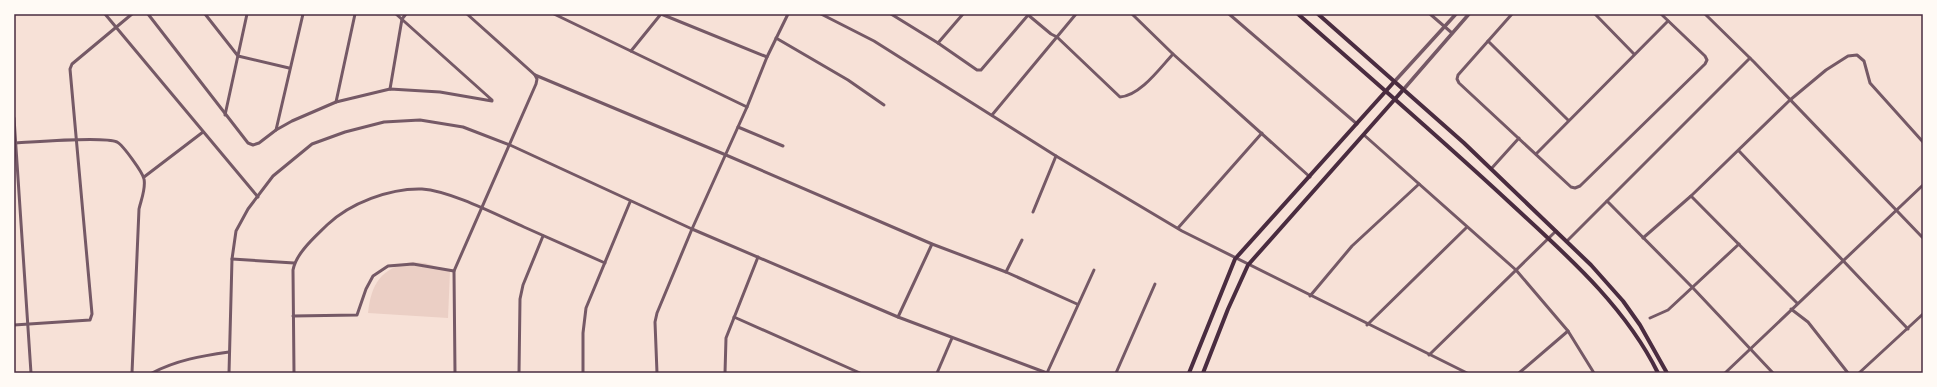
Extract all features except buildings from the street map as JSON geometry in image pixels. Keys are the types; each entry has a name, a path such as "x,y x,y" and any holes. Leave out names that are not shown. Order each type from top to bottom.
{"main road":[{"path":"1298,14 1456,152 1582,271 1614,307 1630,328 1658,373"},
{"path":"1318,14 1491,169 1567,241 1623,301 1640,325 1667,373"},
{"path":"1189,373 1236,259 1394,82"},
{"path":"1203,373 1228,309 1248,265 1403,90"}],"street":[{"path":"105,14 114,27 258,196"},
{"path":"14,325 90,320 92,314 70,69 72,64 114,27 132,14"},
{"path":"148,14 225,115 248,142 253,145 259,143 276,130 336,102 390,89 440,92 490,102 492,100 396,14"},
{"path":"206,14 238,56 289,68"},
{"path":"225,115 247,14"},
{"path":"276,130 302,14"},
{"path":"336,102 355,14"},
{"path":"390,89 402,19 406,14"},
{"path":"467,14 535,75 726,155 932,244 1006,272 1077,304"},
{"path":"554,14 747,107"},
{"path":"632,52 661,14 767,57"},
{"path":"656,373 655,322 692,230 747,107 767,57 788,14"},
{"path":"821,14 874,41 1056,156 1178,228 1236,259 1467,373"},
{"path":"892,14 977,70 981,70 1028,14 1051,34 1057,37 1120,98 1128,97 1136,92 1173,54"},
{"path":"938,43 963,14"},
{"path":"992,115 1076,14"},
{"path":"1132,14 1173,54 1310,176"},
{"path":"1229,14 1357,124"},
{"path":"1430,14 1452,33"},
{"path":"1394,82 1456,14"},
{"path":"1403,90 1469,14"},
{"path":"1512,14 1458,75 1457,79 1536,154 1575,188 1580,186 1705,64 1707,60 1705,56 1661,14"},
{"path":"1595,14 1634,54"},
{"path":"1706,14 1923,238"},
{"path":"1536,154 1568,120 1668,21"},
{"path":"776,38 848,80 884,105"},
{"path":"1488,41 1568,120"},
{"path":"1643,238 1739,151 1790,100 1838,62 1848,56 1857,55 1864,61 1870,83 1923,142"},
{"path":"1567,241 1750,58"},
{"path":"455,373 454,271 536,84 537,79 535,75"},
{"path":"14,118 31,373"},
{"path":"229,373 232,259 236,231 248,209 273,176 312,144 345,132 384,122 420,120 463,127 510,145 692,230 898,317 1047,373 1077,304 1094,270"},
{"path":"738,127 783,146"},
{"path":"144,177 203,132"},
{"path":"1178,228 1262,132"},
{"path":"1364,135 1466,228 1516,270 1568,331 1594,373"},
{"path":"1491,169 1519,138"},
{"path":"16,143 109,140 119,143 144,177 144,188 139,209 132,373"},
{"path":"1739,151 1908,329"},
{"path":"1033,212 1056,156"},
{"path":"1310,296 1352,246 1418,184"},
{"path":"1725,373 1842,260 1923,185"},
{"path":"294,373 294,263 312,240 333,220 349,208 368,199 405,190 422,189 437,192 482,208 605,263"},
{"path":"1691,196 1797,303"},
{"path":"1607,201 1693,288 1773,373"},
{"path":"583,373 583,333 586,308 630,202"},
{"path":"1367,324 1466,228"},
{"path":"1429,355 1556,230"},
{"path":"519,373 520,299 523,285 543,236"},
{"path":"1006,272 1022,240"},
{"path":"898,317 932,244"},
{"path":"1650,318 1668,310 1739,244"},
{"path":"725,373 726,338 758,257"},
{"path":"232,259 294,263"},
{"path":"293,316 357,315 366,289 374,276 388,266 412,264 454,271"},
{"path":"1116,373 1156,284"},
{"path":"1791,309 1808,322 1848,373"},
{"path":"1859,373 1923,314"},
{"path":"734,317 860,373"},
{"path":"1519,373 1568,331"},
{"path":"937,373 952,338"},
{"path":"152,373 193,357 229,352"}],"shaded area":[{"path":"411,262 425,263 450,271 448,318 368,313 369,303 379,279 392,268"}]}
